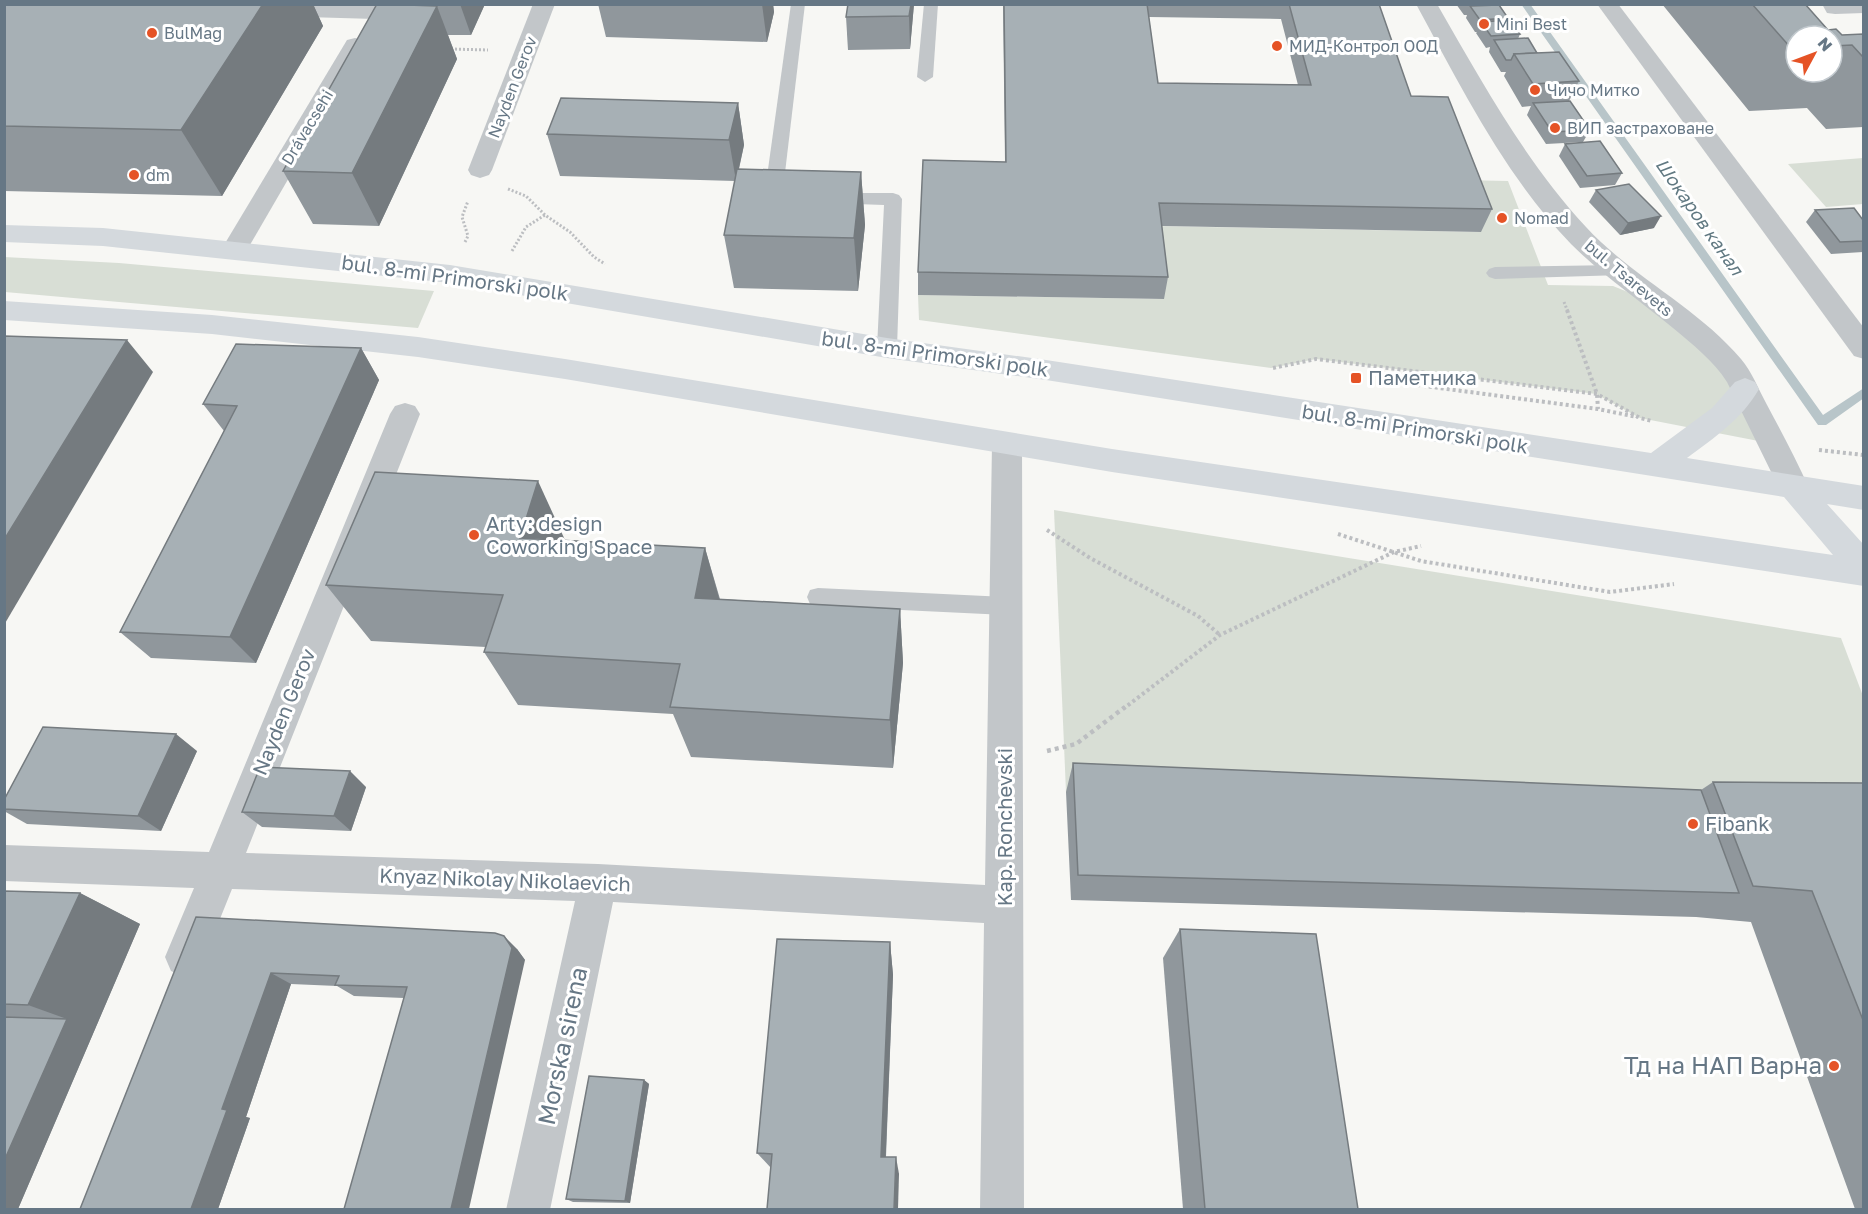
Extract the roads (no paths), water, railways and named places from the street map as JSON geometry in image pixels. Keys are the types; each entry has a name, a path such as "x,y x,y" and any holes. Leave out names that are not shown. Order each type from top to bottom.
{"main road":[{"name":"bul. 8-mi Primorski polk","path":"4,234 103,237 450,274 887,348 1046,370 1863,498"},
{"path":"4,310 172,320 413,346 598,373 1007,444 1530,520 1863,573"},
{"path":"1655,466 1722,416 1744,389"},
{"path":"1794,488 1863,568"}],"street":[{"name":"Nayden Gerov","path":"480,170 544,4"},
{"name":"bul. Tsarevets","path":"1426,4 1497,129 1538,188 1578,235 1616,272 1700,337 1730,364 1794,488"},
{"path":"1607,4 1863,349"},
{"path":"1833,6 1863,6"},
{"path":"257,9 376,8"},
{"name":"Drávacsehi","path":"234,250 376,8"},
{"name":"Nayden Gerov","path":"171,991 405,414"},
{"name":"Kap. Ronchevski","path":"1002,1209 1007,444"},
{"name":"Knyaz Nikolay Nikolaevich","path":"4,863 598,883 1005,905"},
{"name":"Morska sirena","path":"528,1209 598,883"}],"lane":[{"path":"794,198 772,198 798,4"},
{"path":"925,77 931,4"},
{"path":"816,199 893,199 887,348"},
{"path":"1496,273 1616,272"},
{"path":"818,597 1006,606"}],"waterway":[{"name":"Шокаров канал","path":"1525,4 1822,422 1864,392"}],"place":[{"name":"Mini Best","path":"1484,24"},
{"name":"BulMag","path":"152,33"},
{"name":"МИД-Контрол ООД","path":"1277,46"},
{"name":"Чичо Митко","path":"1535,90"},
{"name":"ВИП застраховане","path":"1555,128"},
{"name":"dm","path":"134,175"},
{"name":"Nomad","path":"1502,218"},
{"name":"Паметника","path":"1356,378"},
{"name":"Arty: design Coworking Space","path":"474,535"},
{"name":"Fibank","path":"1693,824"},
{"name":"Тд на НАП Варна","path":"1834,1066"}]}
